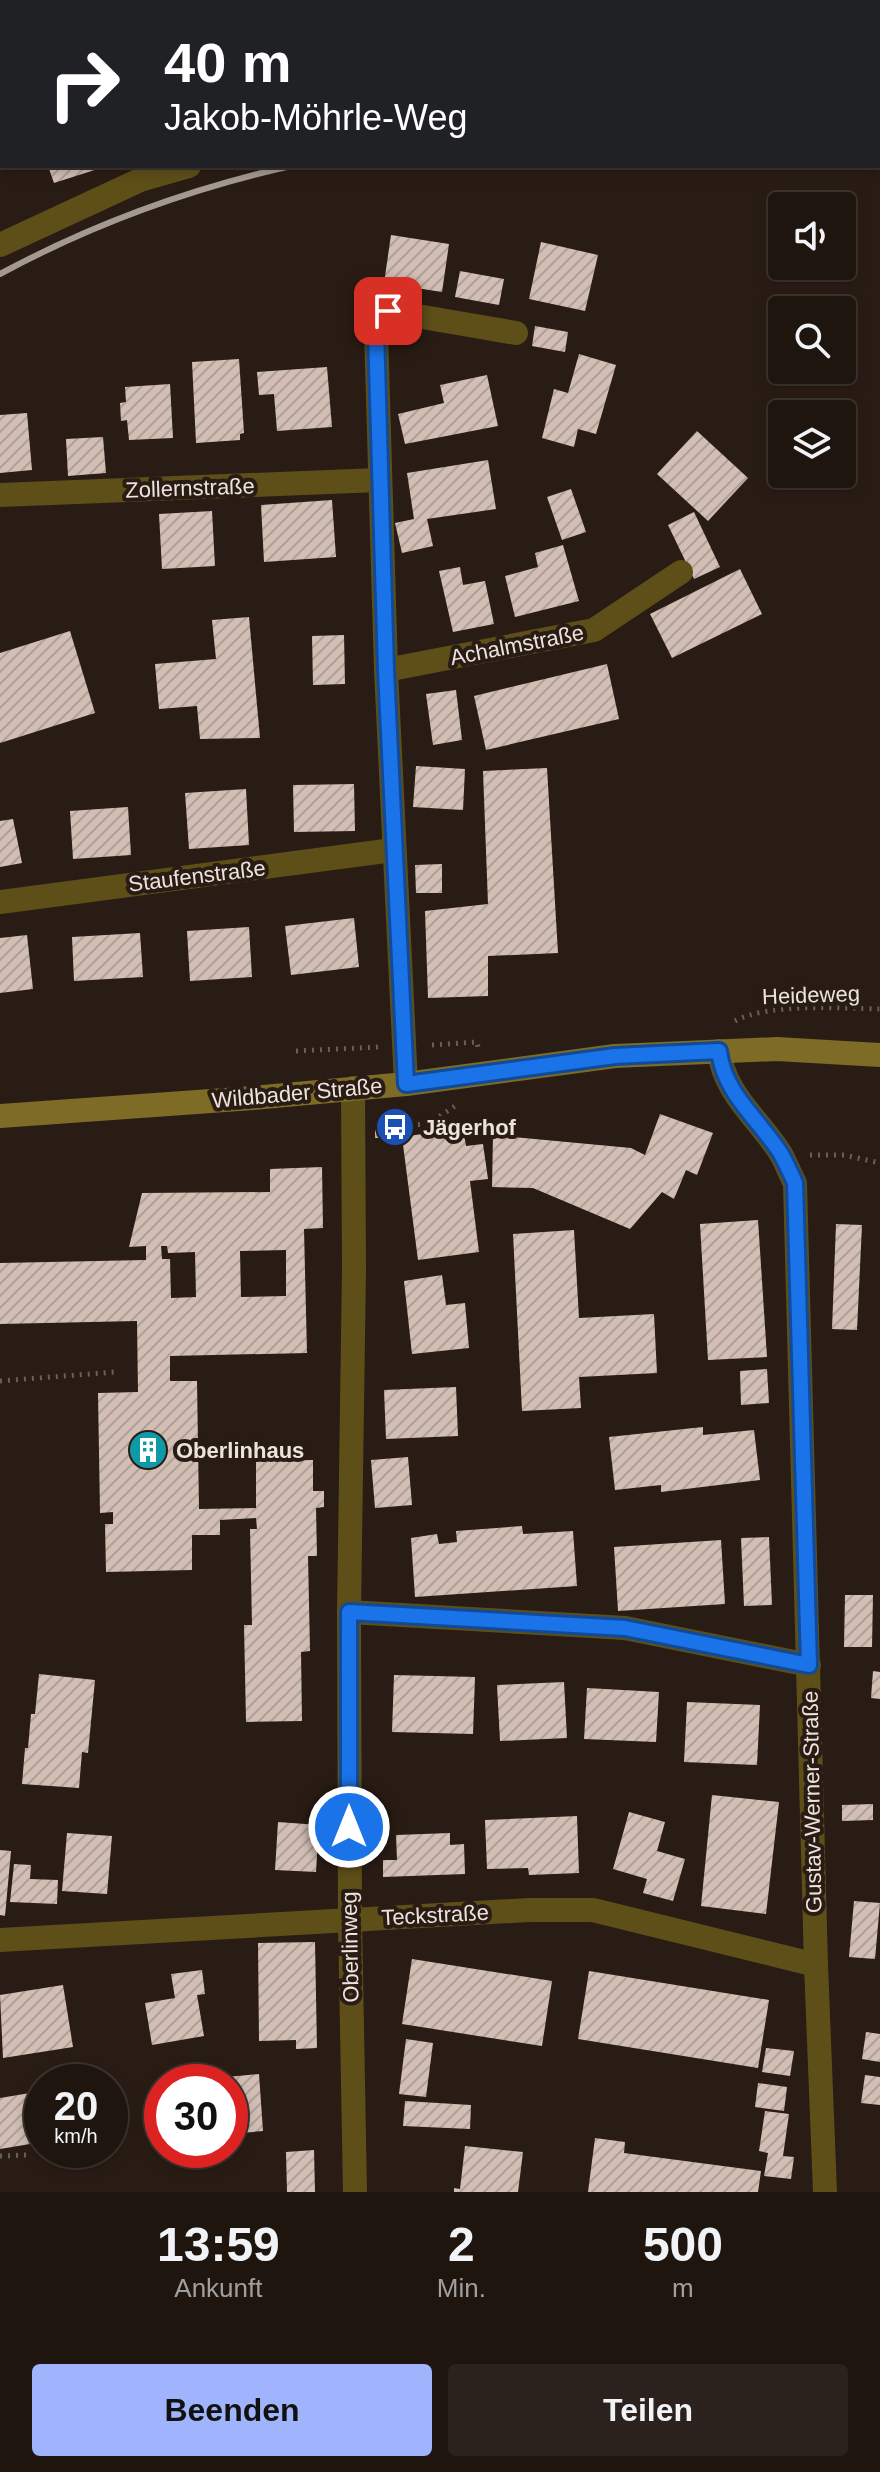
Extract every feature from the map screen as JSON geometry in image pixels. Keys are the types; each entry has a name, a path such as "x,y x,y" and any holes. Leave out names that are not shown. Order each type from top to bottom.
{"main road":[{"name":"Wildbader Straße","path":"0,1116 406,1084 615,1056 777,1049 880,1055"}],"street":[{"path":"0,245 140,180 182,168"},
{"path":"406,1084 393,850 376,331 380,317 388,311 516,333"},
{"name":"Zollernstraße","path":"0,495 379,480"},
{"name":"Achalmstraße","path":"386,670 594,630 681,572"},
{"name":"Staufenstraße","path":"0,902 393,850"},
{"name":"Gustav-Werner-Straße","path":"719,1051 720,1065 732,1093 781,1155 795,1183 825,2192"},
{"name":"Oberlinweg","path":"353,1088 349,1612 355,2192"},
{"path":"349,1612 625,1628 809,1665"},
{"name":"Teckstraße","path":"0,1940 350,1919 593,1910 816,1965"}],"path":[{"name":"Heideweg","path":"719,1051 724,1026 749,1013 817,1008 880,1009"},
{"path":"781,1155 844,1155 880,1163"},
{"path":"0,1381 115,1372"},
{"path":"0,2156 24,2155"}],"building":[{"path":"49,168 101,168 54,183"},
{"path":"391,235 449,244 442,292 384,283"},
{"path":"541,242 598,255 585,311 529,299"},
{"path":"460,271 504,279 499,305 455,297"},
{"path":"535,326 568,332 565,352 532,346"},
{"path":"579,354 616,365 596,434 578,429 574,447 542,438 554,389 568,393"},
{"path":"239,359 244,433 240,434 240,440 196,443 192,362"},
{"path":"327,367 332,427 277,431 274,394 259,395 257,372"},
{"path":"487,375 498,426 405,444 398,414 444,403 440,385"},
{"path":"170,384 173,438 129,440 127,420 121,421 120,403 126,402 125,387"},
{"path":"27,413 32,470 0,473 0,415"},
{"path":"697,431 748,478 708,521 657,474"},
{"path":"103,437 106,473 68,476 66,439"},
{"path":"488,460 496,509 427,519 433,546 402,553 395,523 414,519 407,473"},
{"path":"571,489 586,532 562,540 547,497"},
{"path":"332,500 336,557 264,562 261,505"},
{"path":"212,511 215,566 162,569 159,514"},
{"path":"694,512 720,567 694,579 668,525"},
{"path":"563,545 579,601 515,617 505,576 538,567 535,553"},
{"path":"460,567 463,585 485,581 494,624 453,632 439,571"},
{"path":"740,569 762,614 672,658 650,614"},
{"path":"249,617 260,738 200,739 197,706 159,709 155,664 216,659 212,620"},
{"path":"70,631 95,713 0,743 0,653"},
{"path":"344,635 345,684 313,685 312,636"},
{"path":"607,664 619,719 486,750 474,696"},
{"path":"456,690 462,740 433,745 426,694"},
{"path":"416,766 465,769 463,810 413,807"},
{"path":"547,768 558,953 488,956 488,996 428,998 425,911 488,904 483,771"},
{"path":"354,784 355,831 294,832 293,785"},
{"path":"246,789 249,845 189,849 185,793"},
{"path":"128,807 131,855 73,859 70,811"},
{"path":"13,819 22,863 0,867 0,821"},
{"path":"442,864 442,893 416,893 415,865"},
{"path":"354,918 359,967 291,975 285,926"},
{"path":"249,927 252,977 190,981 187,931"},
{"path":"140,933 143,977 74,981 72,937"},
{"path":"27,935 33,989 0,993 0,938"},
{"path":"660,1114 713,1133 697,1175 686,1170 674,1199 662,1192 630,1229 533,1188 492,1187 493,1135 631,1148 645,1155"},
{"path":"463,1128 466,1146 483,1144 488,1179 470,1181 479,1252 418,1260 402,1137"},
{"path":"390,1129 391,1138 375,1138 375,1130"},
{"path":"322,1167 323,1228 304,1229 307,1353 170,1356 170,1381 197,1381 199,1509 256,1508 256,1461 313,1460 313,1491 324,1491 324,1507 316,1508 317,1556 308,1556 310,1651 301,1652 302,1721 246,1722 244,1625 252,1625 250,1529 257,1529 256,1518 220,1520 220,1535 192,1535 192,1570 106,1572 105,1524 113,1524 113,1512 100,1513 98,1393 138,1392 137,1321 0,1324 0,1263 146,1260 146,1246 129,1247 142,1193 270,1192 270,1169","holes":["161,1246 167,1246 168,1253 195,1252 196,1297 171,1298 170,1259 162,1259","286,1250 286,1296 241,1297 240,1251"]},
{"path":"758,1220 767,1357 708,1360 700,1224"},
{"path":"836,1224 862,1225 857,1330 832,1329"},
{"path":"574,1230 579,1318 654,1314 657,1373 579,1377 581,1408 522,1411 513,1234"},
{"path":"442,1275 446,1305 465,1303 469,1348 412,1354 404,1281"},
{"path":"767,1369 769,1403 741,1405 740,1371"},
{"path":"456,1387 458,1436 386,1439 384,1390"},
{"path":"703,1427 703,1435 754,1430 760,1480 661,1492 661,1485 615,1490 609,1437"},
{"path":"408,1457 412,1505 375,1508 371,1460"},
{"path":"522,1526 523,1534 573,1531 577,1586 415,1597 411,1538 437,1534 439,1544 457,1542 456,1531"},
{"path":"769,1537 772,1605 744,1606 741,1538"},
{"path":"721,1540 725,1604 618,1611 614,1547"},
{"path":"845,1595 873,1595 872,1647 844,1647"},
{"path":"873,1671 880,1672 880,1699 871,1698"},
{"path":"39,1674 95,1680 88,1753 82,1752 79,1788 22,1784 25,1748 28,1748 31,1714 35,1714"},
{"path":"394,1675 475,1677 473,1734 392,1732"},
{"path":"564,1682 567,1738 500,1741 497,1685"},
{"path":"587,1688 659,1692 656,1742 584,1739"},
{"path":"687,1702 760,1705 757,1765 684,1762"},
{"path":"712,1795 779,1802 766,1914 701,1906"},
{"path":"873,1804 873,1820 842,1821 842,1805"},
{"path":"629,1812 665,1822 657,1851 685,1859 673,1901 643,1893 647,1879 613,1869"},
{"path":"577,1816 579,1873 529,1875 528,1868 487,1869 485,1820"},
{"path":"278,1822 319,1825 316,1872 275,1870"},
{"path":"67,1833 112,1836 107,1894 62,1891"},
{"path":"450,1833 450,1845 464,1844 465,1874 383,1877 383,1860 397,1860 396,1835"},
{"path":"0,1850 11,1851 5,1916 0,1915"},
{"path":"14,1864 31,1865 30,1879 58,1880 57,1904 10,1902"},
{"path":"854,1901 880,1903 875,1959 849,1957"},
{"path":"315,1942 317,2048 296,2049 296,2040 259,2041 258,1943"},
{"path":"412,1959 552,1981 542,2046 402,2024"},
{"path":"202,1970 205,1994 197,1995 204,2036 152,2045 145,2003 175,1998 171,1974"},
{"path":"589,1971 769,2000 758,2068 578,2039"},
{"path":"63,1985 73,2047 3,2058 0,1995"},
{"path":"866,2032 880,2034 880,2062 862,2059"},
{"path":"406,2039 433,2043 426,2097 399,2094"},
{"path":"766,2048 794,2051 790,2076 762,2072"},
{"path":"259,2074 263,2131 248,2132 248,2075"},
{"path":"865,2075 880,2077 880,2105 861,2103"},
{"path":"758,2083 787,2087 784,2111 755,2107"},
{"path":"24,2094 24,2145 0,2149 0,2098"},
{"path":"405,2101 471,2105 470,2129 403,2126"},
{"path":"765,2111 789,2114 783,2156 794,2157 791,2179 764,2176 768,2153 759,2151"},
{"path":"595,2138 625,2142 624,2153 761,2171 758,2192 588,2192"},
{"path":"465,2146 523,2152 518,2192 454,2192 454,2188 460,2189"},
{"path":"314,2150 315,2192 287,2192 286,2152"}],"railway":[{"path":"0,274 141,210 283,168"}],"place":[{"name":"Jägerhof","path":"395,1127"},
{"name":"Oberlinhaus","path":"148,1450"}],"route":[{"path":"349,1827 349,1612 625,1628 809,1665 795,1183 781,1155 732,1093 720,1065 719,1051 615,1056 406,1084 393,850 376,331 380,317 388,311"}]}
